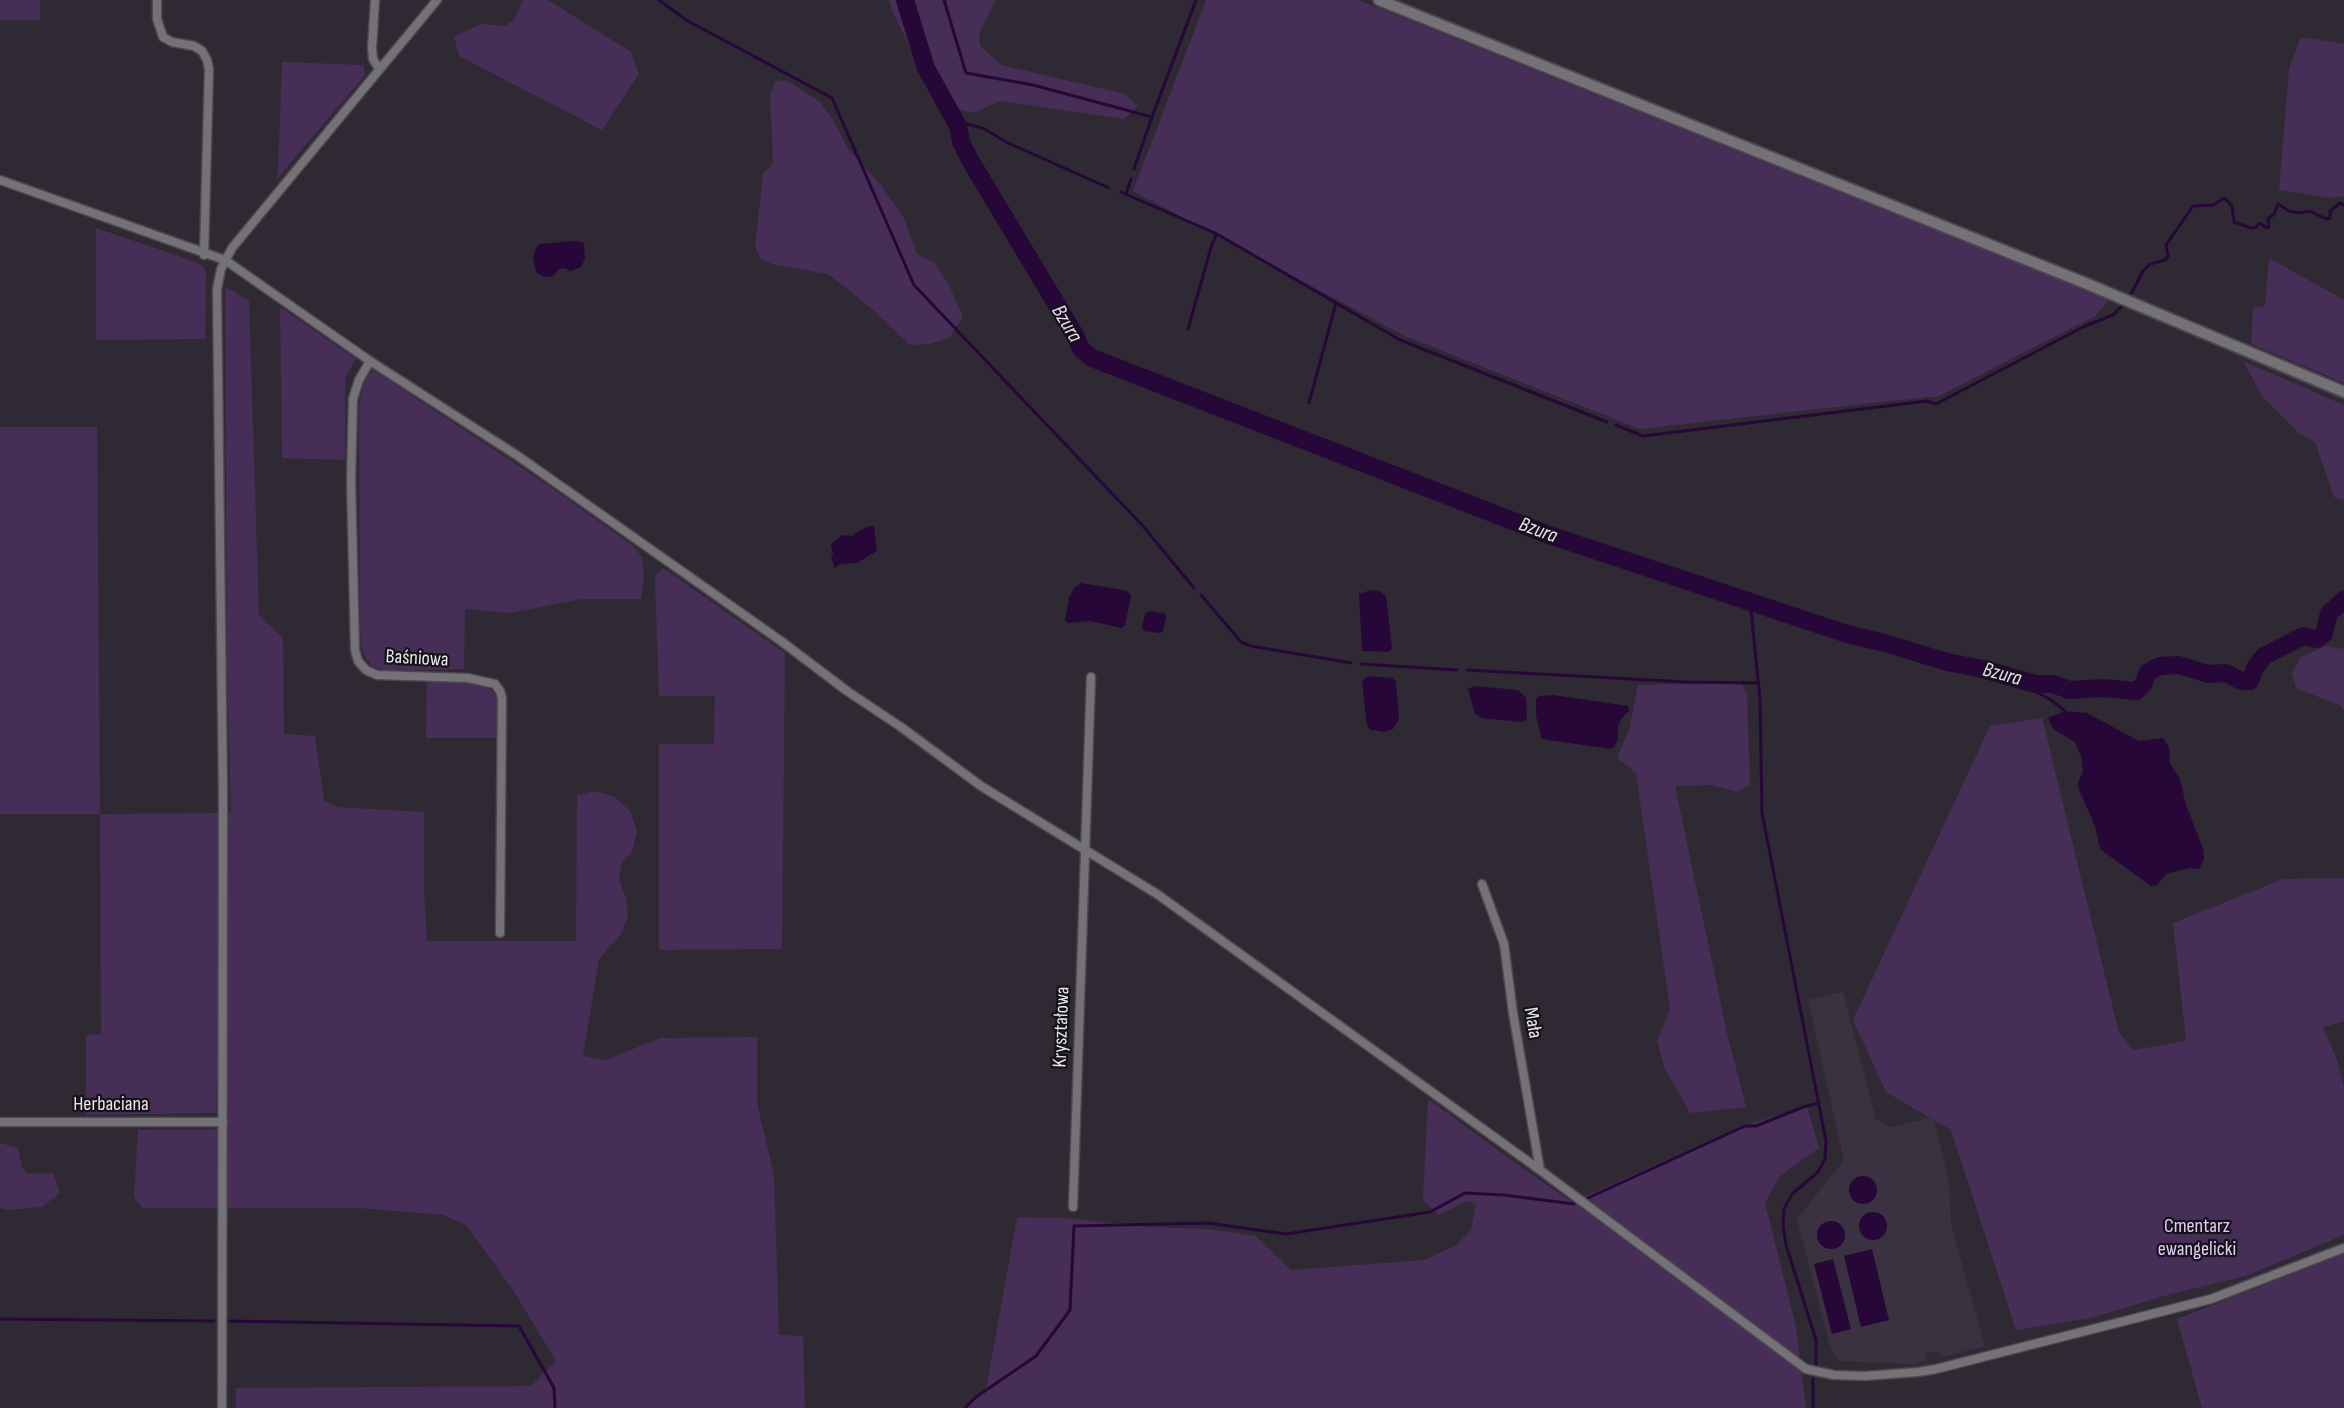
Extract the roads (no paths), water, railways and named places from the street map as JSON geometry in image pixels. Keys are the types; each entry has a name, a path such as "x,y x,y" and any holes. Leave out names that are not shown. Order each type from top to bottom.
{"street":[{"path":"157,0 157,19 163,37 172,42 194,46 202,51 207,60 204,255"},
{"path":"375,0 372,48 373,59 379,69"},
{"path":"222,1408 223,796 216,303 219,278 225,260 246,229 437,0"},
{"path":"1379,0 1883,201 2156,312 2344,392"},
{"path":"0,180 204,255 225,260 370,361 518,456 772,634 981,786 1157,894 1540,1170 1806,1369 1834,1375 1865,1376 1936,1369 2211,1299 2344,1248"},
{"name":"Baśniowa","path":"370,361 359,380 353,399 351,480 355,650 358,661 366,670 377,675 468,678 495,684 501,691 500,933"},
{"name":"Kryształowa","path":"1073,1207 1091,677"},
{"name":"Mała","path":"1482,884 1504,944 1513,1013 1540,1170"},
{"name":"Herbaciana","path":"0,1122 223,1122"}],"waterway":[{"path":"659,0 686,20 832,98 914,285 1142,525 1194,588"},
{"name":"Bzura","path":"905,0 926,68 958,126 961,142 970,160 1075,335 1081,349 1092,358 1549,535 1847,634 2035,684 2053,684 2069,690 2104,688 2136,691 2143,685 2148,672 2160,666 2179,665 2208,674 2226,673 2241,681 2250,681 2255,668 2264,656 2303,636 2316,639 2324,634 2329,613 2344,600"},
{"path":"944,0 966,73 1033,85 1152,117"},
{"path":"1134,169 1196,0"},
{"path":"958,126 967,124 985,129 1006,142 1109,188"},
{"path":"1126,194 1131,179"},
{"path":"1121,192 1217,234 1400,340 1607,422"},
{"path":"2131,294 2143,271 2150,264 2165,260 2168,256 2166,245 2193,206 2213,205 2225,198 2232,206 2234,222 2251,228 2260,223 2267,228 2269,227 2268,219 2274,214 2278,204 2289,211 2299,213 2310,211 2326,219 2330,218 2330,211 2340,203 2344,205"},
{"path":"1188,329 1212,244 1217,234"},
{"path":"1309,403 1336,303"},
{"path":"1616,425 1643,436 1927,401 1936,404 2085,326 2113,315 2121,307"},
{"path":"1201,595 1241,642 1251,646 1351,663"},
{"path":"1750,600 1760,699 1762,813 1826,1141 1825,1159 1818,1172 1792,1194 1784,1209 1783,1225 1786,1245 1816,1340 1816,1365"},
{"path":"1361,664 1457,670"},
{"path":"1467,670 1686,682 1758,683"},
{"path":"2035,684 2036,692 2050,699 2065,711"},
{"path":"1588,1198 1745,1126 1756,1126 1819,1103"},
{"path":"965,1408 976,1397 1036,1356 1070,1310 1074,1226 1208,1223 1286,1234 1430,1212 1465,1193 1504,1195 1574,1204"},
{"path":"0,1319 214,1321"},
{"path":"229,1321 519,1326 554,1388 555,1408"},
{"path":"1813,1379 1813,1408"}],"park label":[{"name":"Cmentarz ewangelicki","path":"2197,1238"}]}
